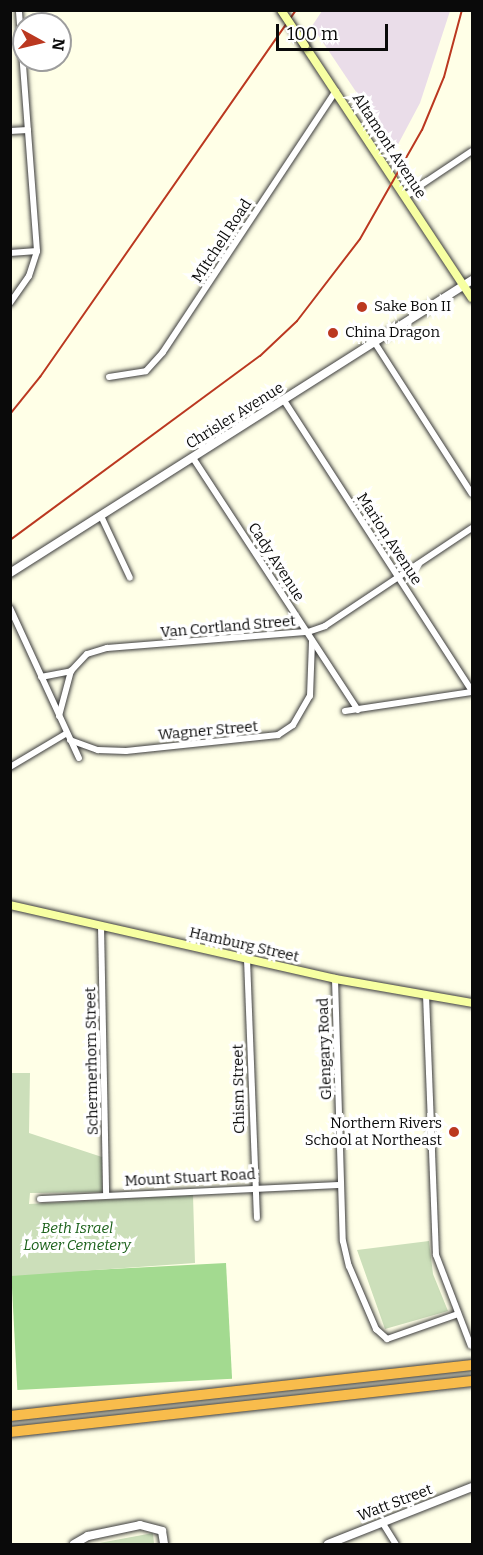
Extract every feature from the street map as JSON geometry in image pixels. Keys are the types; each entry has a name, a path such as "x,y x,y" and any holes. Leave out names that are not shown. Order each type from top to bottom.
{"highway":[{"path":"10,1416 472,1365"},
{"path":"10,1432 472,1381"}],"main road":[{"name":"Altamont Avenue","path":"281,10 304,46 337,90 405,195 468,282 472,298"},
{"name":"Hamburg Street","path":"10,905 335,980 472,1003"}],"street":[{"path":"10,303 29,276 37,251 19,10"},
{"name":"MItchell Road","path":"109,377 146,371 163,352 337,90"},
{"path":"10,131 28,130"},
{"path":"405,195 472,151"},
{"path":"10,253 37,251"},
{"name":"Chrisler Avenue","path":"10,573 285,402 468,282"},
{"path":"375,343 472,494"},
{"name":"Marion Avenue","path":"285,402 472,691"},
{"name":"Cady Avenue","path":"193,458 358,710"},
{"path":"102,516 130,578"},
{"name":"Van Cortland Street","path":"41,677 71,671 87,654 107,648 308,632 325,626 472,528"},
{"path":"10,608 79,758"},
{"name":"Wagner Street","path":"68,736 98,750 126,751 278,735 293,726 310,696 312,641"},
{"path":"59,716 71,671"},
{"path":"345,711 472,691"},
{"path":"10,767 68,736"},
{"name":"Schermerhorn Street","path":"101,926 106,1195"},
{"name":"Chism Street","path":"247,959 253,1187 257,1218"},
{"name":"Glengary Road","path":"335,980 343,1241 349,1266 376,1329 387,1339 458,1314"},
{"path":"426,995 436,1255 471,1346"},
{"name":"Mount Stuart Road","path":"40,1199 253,1187 341,1185"},
{"name":"Watt Street","path":"328,1545 472,1487"},
{"path":"382,1522 396,1545"},
{"path":"74,1545 87,1536 140,1525 162,1531 164,1545"}],"shaded area":[{"path":"322,11 450,11 420,103 395,150 312,26"}],"green space":[{"name":"Beth Israel Lower Cemetery","path":"11,1073 30,1073 29,1133 102,1157 102,1192 30,1193 29,1204 193,1195 195,1263 11,1276"},
{"path":"429,1241 433,1274 448,1311 385,1329 357,1250"},
{"path":"226,1263 232,1379 17,1390 11,1274"},
{"path":"153,1533 154,1544 94,1544"}],"railway":[{"path":"10,414 40,377 296,10"},
{"path":"10,540 260,356 297,321 360,239 422,130 444,77 462,10"}],"place":[{"name":"Sake Bon II","path":"362,307"},
{"name":"China Dragon","path":"333,333"},
{"name":"Northern Rivers School at Northeast","path":"454,1132"}]}
